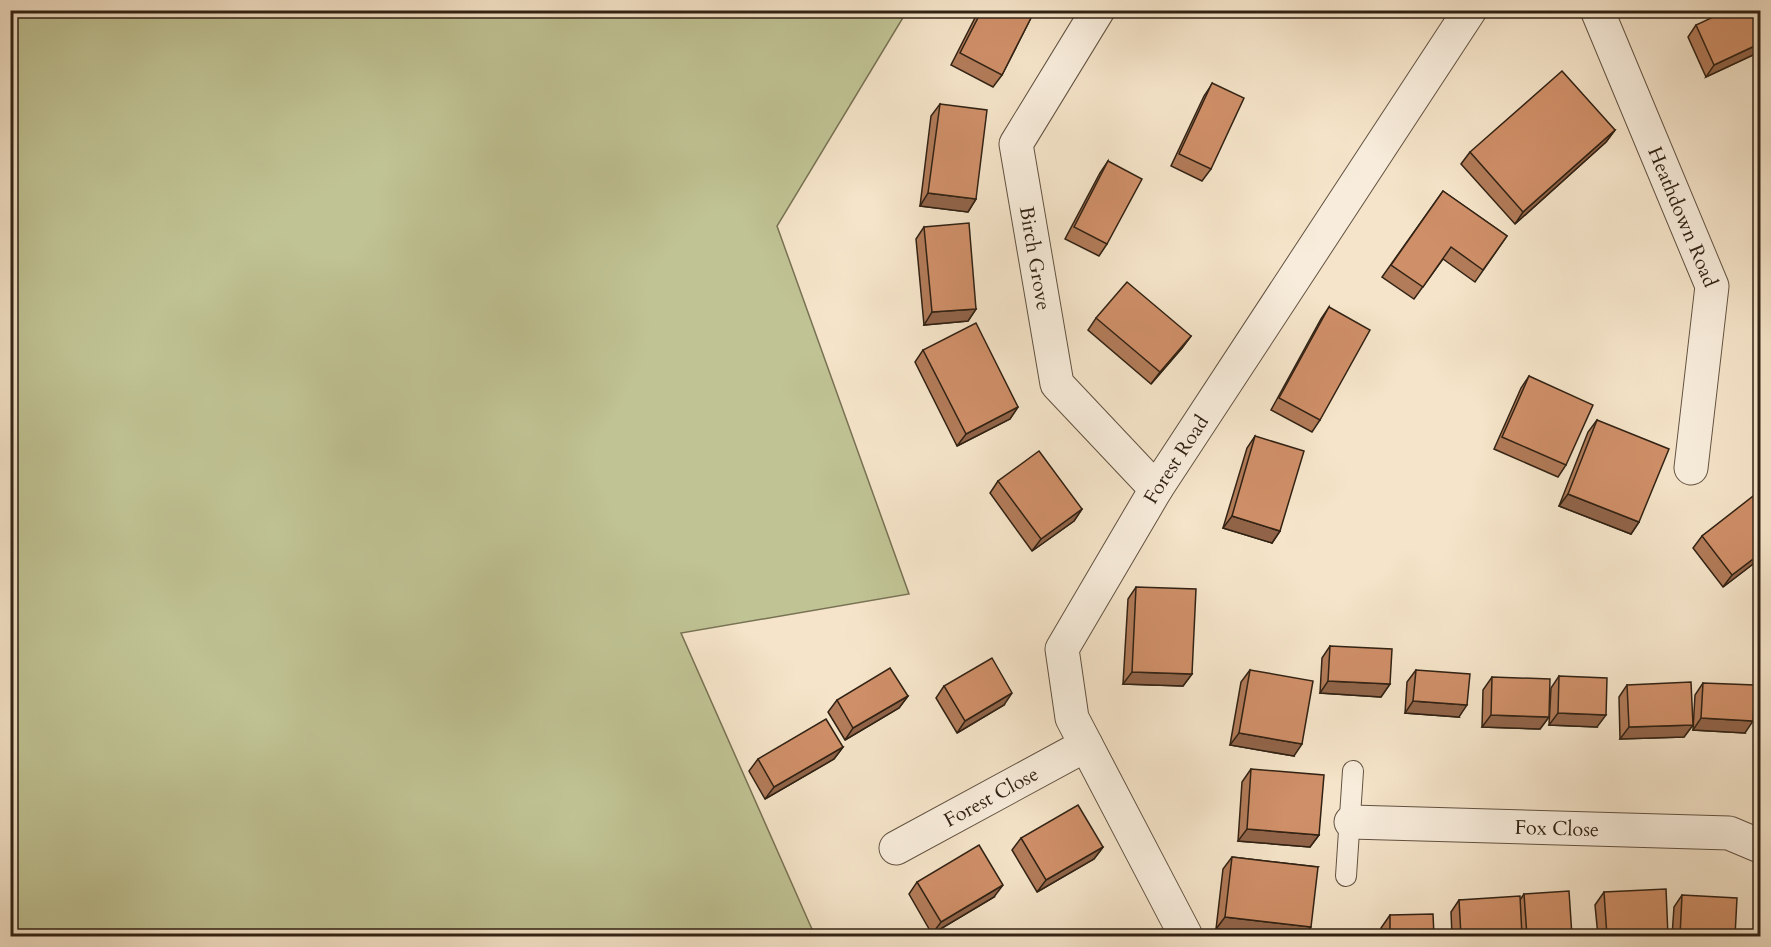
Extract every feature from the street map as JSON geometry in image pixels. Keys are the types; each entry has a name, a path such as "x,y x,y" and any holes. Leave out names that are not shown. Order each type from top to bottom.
{"street":[{"name":"Birch Grove","path":"1098,10 1016,144 1057,384 1156,489"},
{"name":"Forest Road","path":"1186,936 1072,718 1062,649 1156,489 1470,10"},
{"name":"Heathdown Road","path":"1597,10 1712,286 1691,468"},
{"name":"Forest Close","path":"896,848 1086,745"},
{"name":"Fox Close","path":"1351,822 1729,833 1761,846"}],"lane":[{"path":"1346,876 1353,771"}],"green space":[{"path":"10,11 907,11 777,226 909,594 681,633 815,936 11,936"}],"building":[{"path":"982,10 1035,10 1002,75 960,53"},
{"path":"1728,10 1761,10 1761,43 1714,65 1696,25"},
{"path":"1562,71 1615,130 1523,212 1470,152"},
{"path":"1212,83 1244,98 1211,169 1179,154"},
{"path":"940,104 987,110 976,199 928,193"},
{"path":"1108,161 1142,179 1107,244 1074,227"},
{"path":"1443,191 1507,236 1483,270 1451,247 1423,287 1391,265"},
{"path":"969,223 976,309 932,312 924,227"},
{"path":"1127,282 1191,336 1160,372 1096,318"},
{"path":"1329,307 1370,330 1320,420 1279,398"},
{"path":"976,323 1018,407 966,434 923,350"},
{"path":"1529,376 1593,405 1566,465 1502,437"},
{"path":"1597,420 1669,449 1639,522 1568,494"},
{"path":"1255,436 1304,451 1280,531 1232,516"},
{"path":"1039,451 1082,509 1041,539 998,481"},
{"path":"1757,493 1761,497 1761,553 1732,575 1702,536"},
{"path":"1136,587 1196,589 1192,674 1132,672"},
{"path":"1330,646 1392,649 1390,684 1328,681"},
{"path":"992,658 1012,693 965,721 944,686"},
{"path":"890,668 908,696 853,728 837,700"},
{"path":"1250,670 1313,681 1302,744 1239,733"},
{"path":"1416,670 1470,674 1467,705 1413,701"},
{"path":"1559,676 1607,678 1606,715 1558,713"},
{"path":"1492,677 1550,679 1549,717 1491,715"},
{"path":"1691,682 1693,725 1629,727 1627,685"},
{"path":"1703,683 1755,685 1753,721 1701,718"},
{"path":"826,719 843,747 774,787 758,759"},
{"path":"1251,769 1324,775 1319,835 1247,829"},
{"path":"1078,805 1103,847 1046,880 1021,838"},
{"path":"979,845 1003,885 941,922 917,882"},
{"path":"1232,857 1318,867 1311,927 1225,917"},
{"path":"1666,889 1668,936 1607,936 1604,892"},
{"path":"1569,891 1572,936 1527,936 1524,894"},
{"path":"1682,895 1737,898 1735,936 1680,936"},
{"path":"1520,896 1522,936 1461,936 1459,900"},
{"path":"1433,914 1434,936 1390,936 1390,915"}]}
